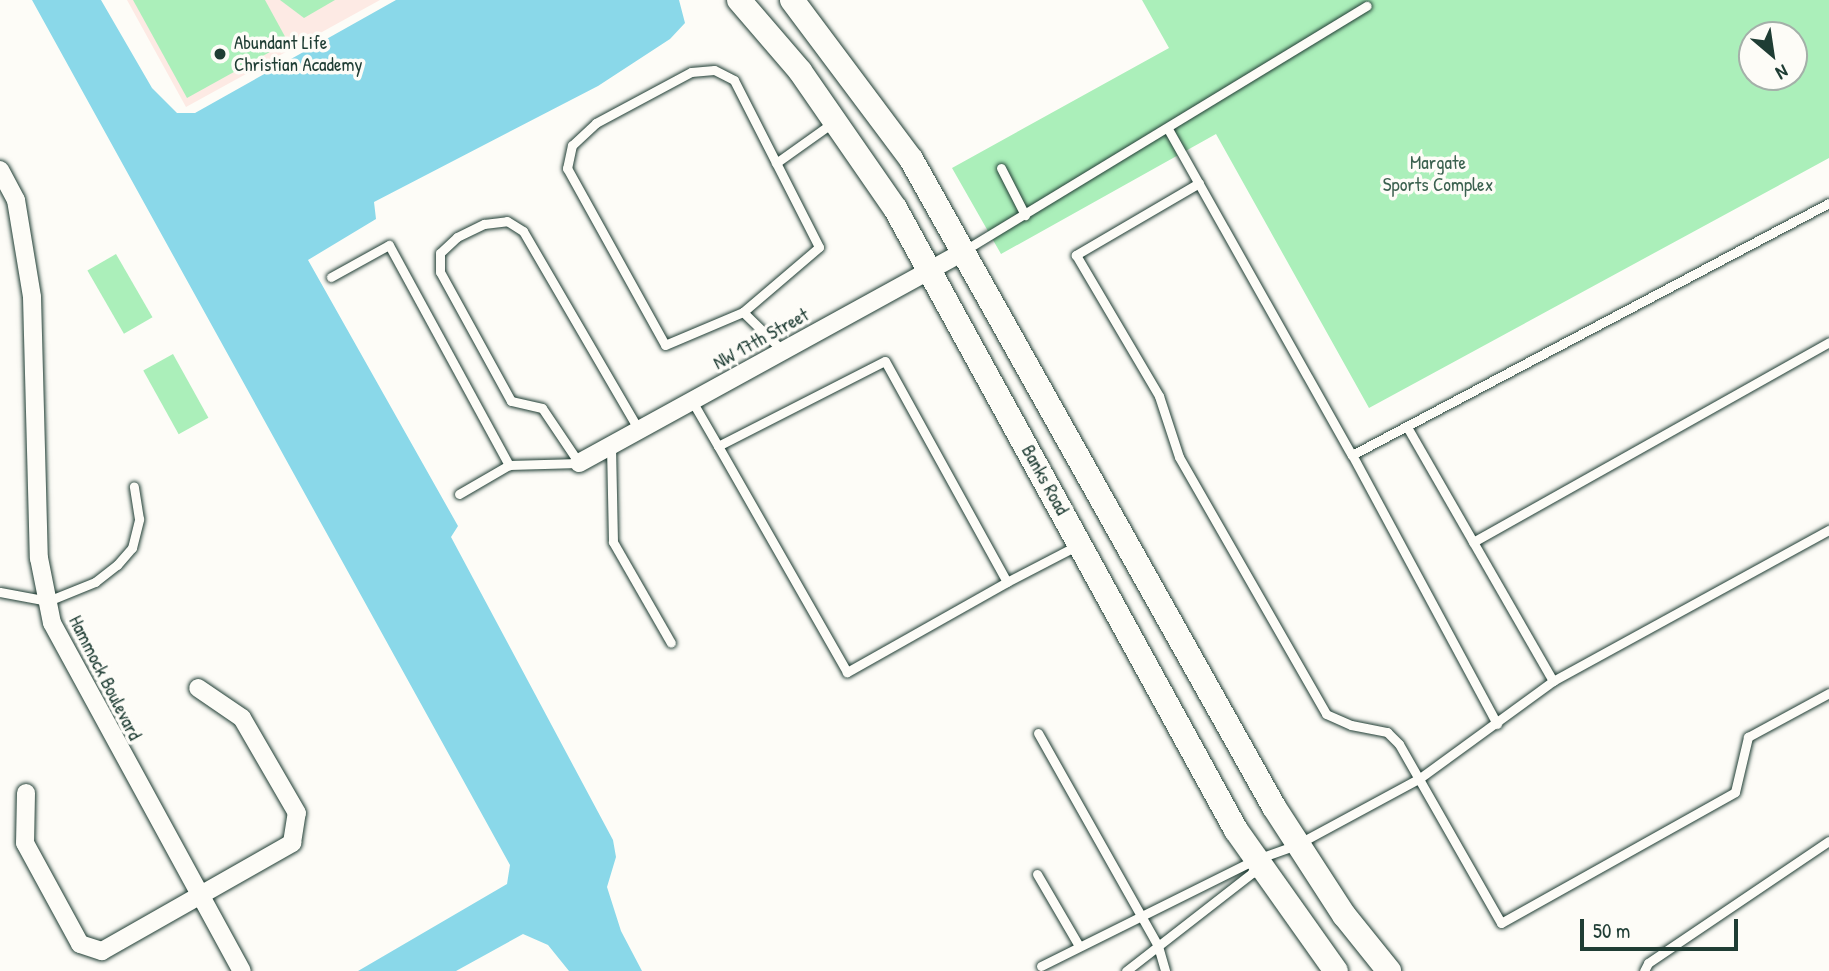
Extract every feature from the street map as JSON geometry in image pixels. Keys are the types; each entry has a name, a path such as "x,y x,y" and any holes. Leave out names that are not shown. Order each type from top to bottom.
{"street":[{"name":"Banks Road","path":"739,0 836,120 895,208 1256,859 1336,971"},
{"name":"Banks Road","path":"792,0 881,115 964,251 1296,845 1389,971"},
{"name":"Hammock Boulevard","path":"0,170 16,201 33,297 39,558 52,623 242,971"},
{"name":"NW 17th Street","path":"579,463 964,251"},
{"path":"26,793 25,843 79,944 102,951 200,898 292,843 297,813 242,718 198,688"}],"lane":[{"path":"964,251 1367,6"},
{"path":"714,71 734,80 819,247 743,312 664,345 567,169 572,145 596,123 691,72 714,71"},
{"path":"776,163 836,120"},
{"path":"1168,129 1352,455 1497,724"},
{"path":"1001,168 1026,215"},
{"path":"1199,183 1076,256 1159,396 1179,457 1326,714 1350,725 1387,732 1420,778 1501,923 1735,792 1748,737 1829,693"},
{"path":"1352,455 1829,203"},
{"path":"579,463 542,408 511,401 440,272 440,254 457,237 484,224 507,220 523,231 639,430"},
{"path":"331,277 389,245 509,466"},
{"path":"743,312 783,351"},
{"path":"1473,542 1829,342"},
{"path":"718,446 885,361 1007,582"},
{"path":"692,401 847,673 1079,544"},
{"path":"1407,427 1553,681"},
{"path":"611,446 613,542 671,643"},
{"path":"459,494 509,466 579,463"},
{"path":"0,592 48,601 95,582 132,548 139,519 134,486"},
{"path":"1041,966 1256,859 1296,845 1420,778 1553,681 1829,530"},
{"path":"1038,733 1158,946 1165,971"},
{"path":"1644,971 1648,963 1829,841"},
{"path":"1126,971 1252,873 1256,859"},
{"path":"1037,874 1079,946"}],"shaded area":[{"name":"Abundant Life Christian Academy","path":"127,0 380,0 186,107"}],"green space":[{"name":"Abundant Life Christian Academy","path":"133,0 265,0 288,42 187,98"},
{"path":"280,0 335,0 304,18"},
{"name":"Margate Sports Complex","path":"1142,0 1829,0 1829,158 1369,408 1216,134 1001,254 952,168 1169,48"},
{"path":"116,254 152,317 124,334 87,270"},
{"path":"173,354 208,418 179,434 143,370"}],"water":[{"path":"32,0 101,0 152,88 177,113 195,113 396,0 679,0 685,23 670,39 598,86 374,202 376,219 308,260 458,526 451,537 613,840 616,857 607,887 621,931 642,971 569,971 548,945 523,934 456,971 358,971 507,884 510,865"}],"place":[{"name":"Abundant Life Christian Academy","path":"220,54"}]}
